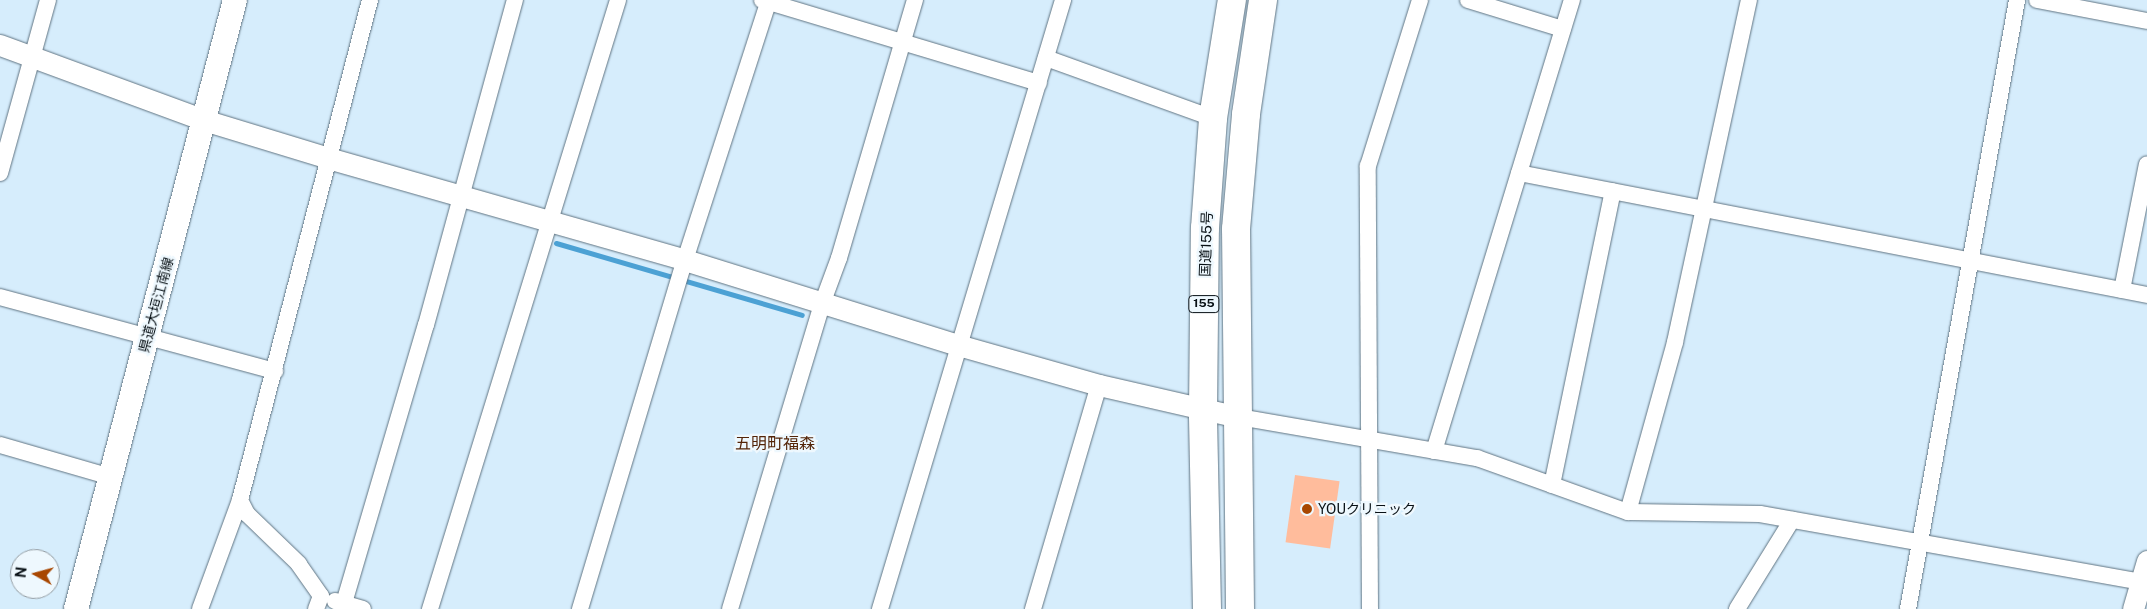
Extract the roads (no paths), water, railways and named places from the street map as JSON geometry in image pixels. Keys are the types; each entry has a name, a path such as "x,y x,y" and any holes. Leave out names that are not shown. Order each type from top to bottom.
{"highway":[{"name":"国道155号","path":"1207,609 1203,411 1205,228 1213,118 1232,0"},
{"name":"155","path":"1240,609 1236,229 1246,114 1263,0"}],"main road":[{"name":"県道大垣江南線","path":"76,609 235,0"}],"street":[{"path":"0,173 48,0"},
{"path":"200,609 240,500 275,372 328,158 370,0"},
{"path":"344,603 463,195 515,0"},
{"path":"430,609 547,221 574,146 618,0"},
{"path":"730,609 822,304 839,258 915,0"},
{"path":"880,609 958,345 972,311 1063,0"},
{"path":"1370,609 1368,166 1420,0"},
{"path":"1468,0 1563,29"},
{"path":"1434,451 1572,0"},
{"path":"1628,512 1675,342 1748,0"},
{"path":"1908,609 2018,0"},
{"path":"2037,0 2147,21"},
{"path":"580,609 685,260 766,1 1039,84"},
{"path":"0,46 204,120 328,158 463,195 685,260 822,304 1099,385 1203,411 1477,458 1628,512 1760,514 2141,582"},
{"path":"1046,58 1213,118"},
{"path":"2122,290 2147,164"},
{"path":"1519,173 2147,295"},
{"path":"1552,485 1613,191"},
{"path":"0,297 275,372"},
{"path":"1033,609 1099,385"},
{"path":"0,445 111,477"},
{"path":"240,500 247,514 299,564 319,603 344,603 362,609"},
{"path":"1737,609 1792,520"},
{"path":"2133,609 2147,561"}],"waterway":[{"path":"556,243 802,315"}],"place":[{"name":"YOUクリニック","path":"1307,509"}],"district":[{"name":"五明町福森","path":"775,444"}]}
